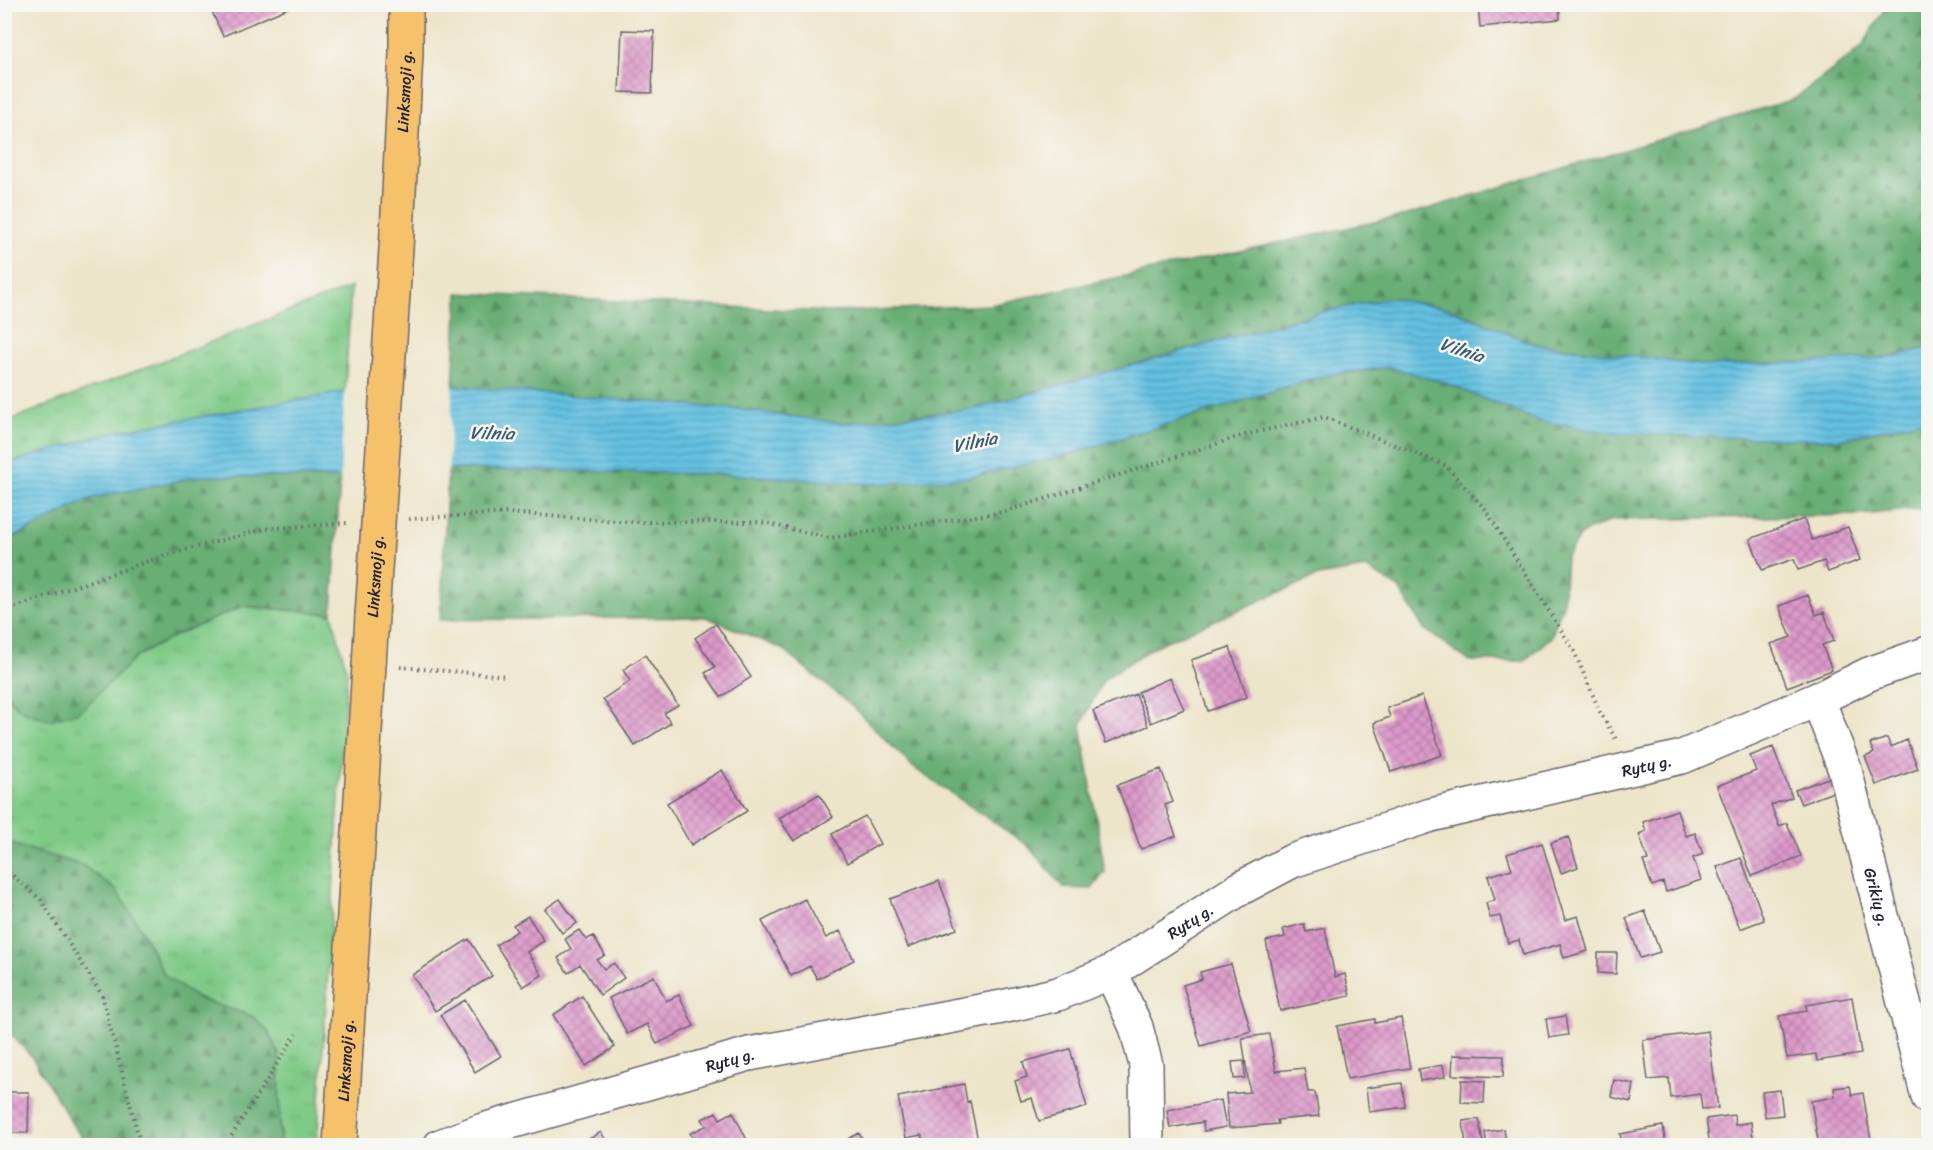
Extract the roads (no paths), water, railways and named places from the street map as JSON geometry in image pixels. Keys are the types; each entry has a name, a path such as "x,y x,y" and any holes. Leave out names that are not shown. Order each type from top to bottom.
{"main road":[{"name":"Linksmoji g.","path":"340,1146 397,232 406,53 406,4"}],"street":[{"name":"Rytų g.","path":"440,1146 483,1130 749,1054 1058,994 1111,972 1241,888 1292,861 1431,815 1682,757 1818,699 1869,674 1929,653"},
{"name":"Grikių g.","path":"1818,699 1845,770 1929,1097"},
{"path":"1111,972 1136,1027 1146,1065 1147,1146"}],"water":[{"name":"Vilnia","path":"1391,298 1450,309 1534,344 1709,366 1886,358 1928,348 1928,419 1836,440 1620,434 1538,421 1446,383 1389,367 1323,376 1063,456 966,478 873,484 724,474 448,469 340,478 202,476 92,498 5,542 5,464 118,431 345,392 453,386 735,409 841,423 970,410 1330,310"}]}
